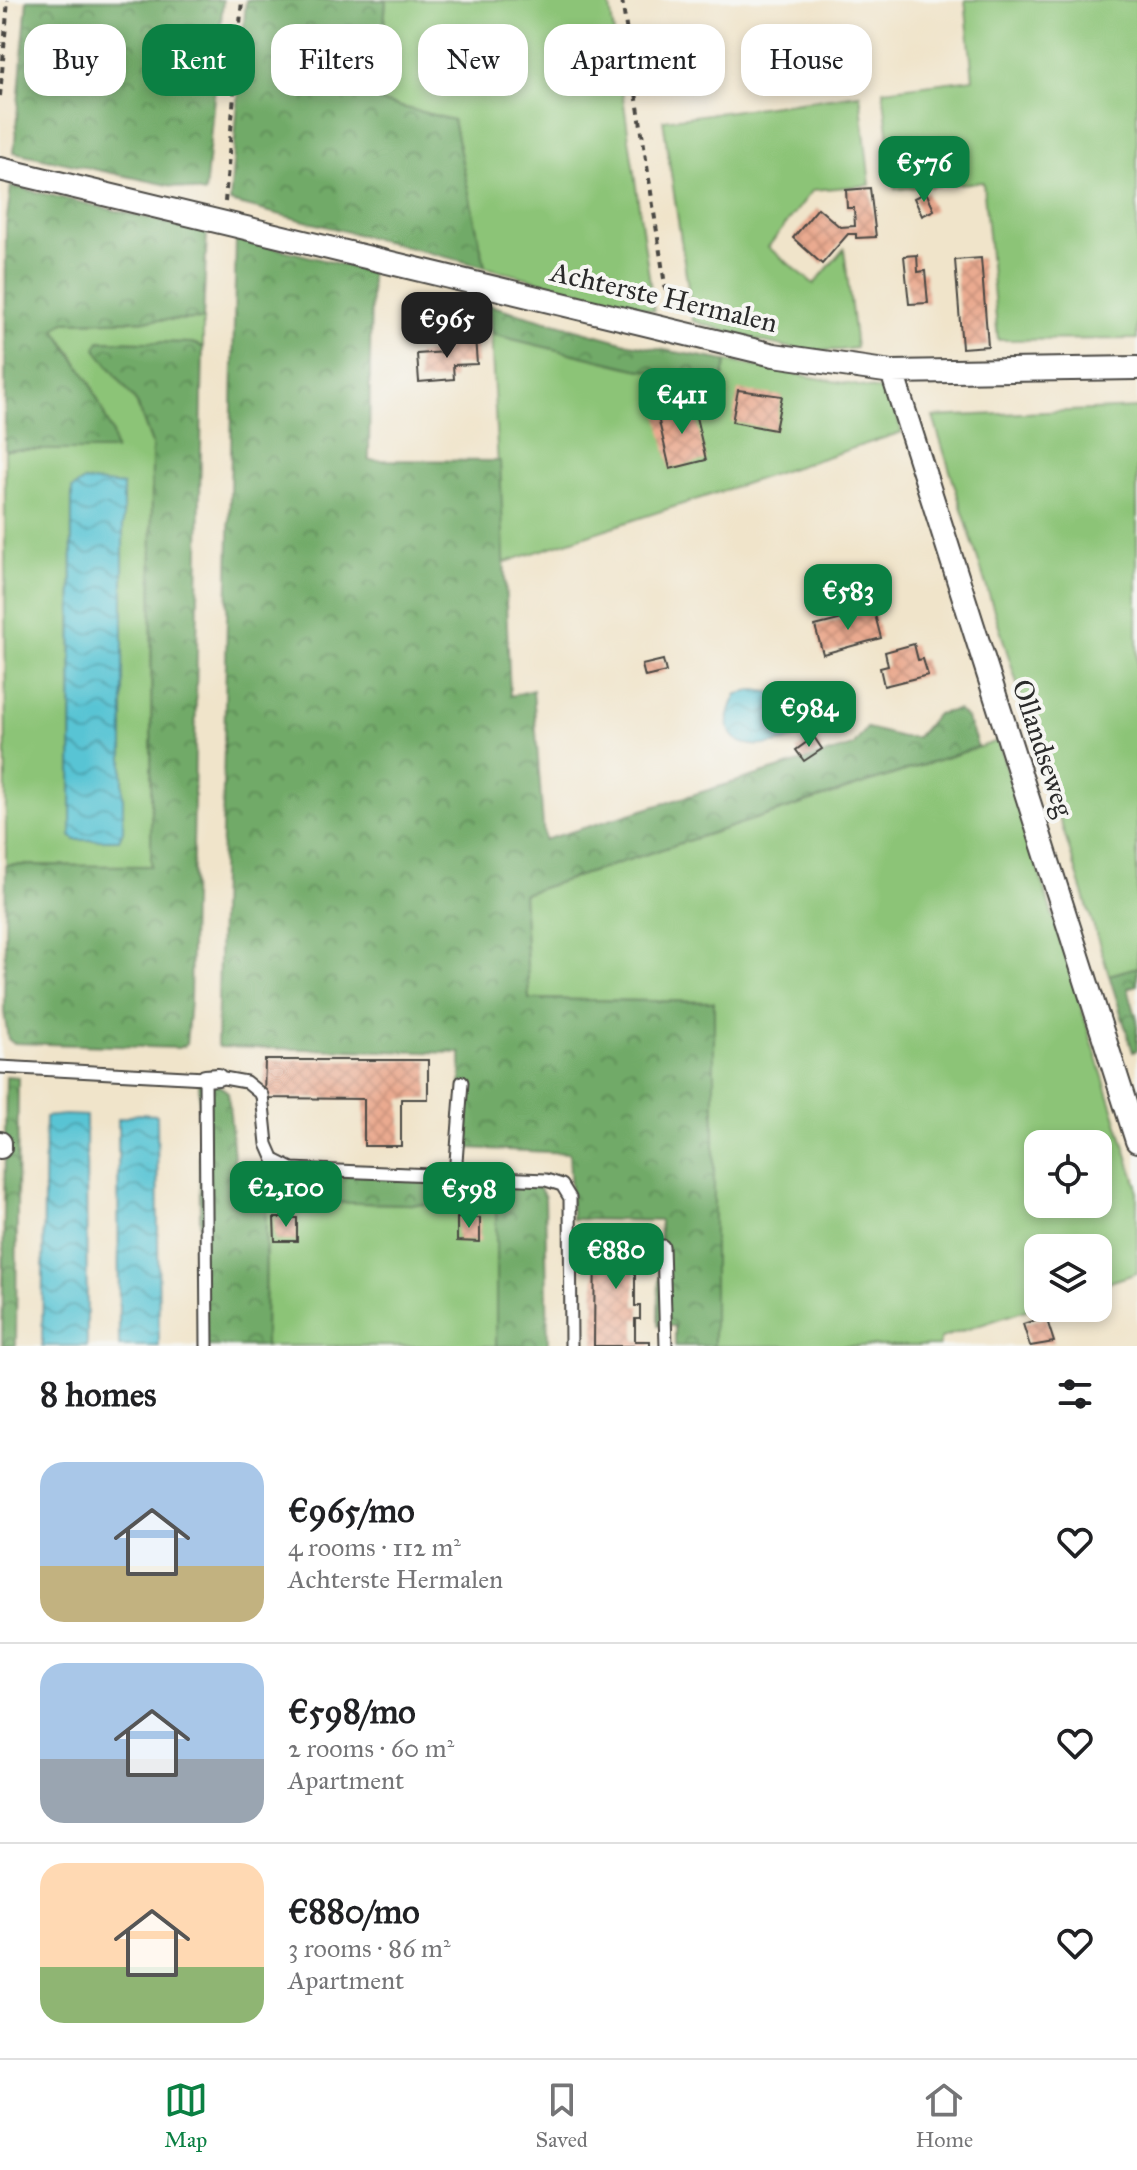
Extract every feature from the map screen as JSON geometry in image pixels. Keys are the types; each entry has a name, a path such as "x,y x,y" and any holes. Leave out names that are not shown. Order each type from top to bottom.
{"street":[{"name":"Achterste Hermalen","path":"0,169 224,220 774,355 892,372 1137,368"},
{"name":"Ollandseweg","path":"892,372 1137,1141"}],"lane":[{"path":"0,1067 246,1082 262,1095 267,1144 274,1160 292,1169 546,1180 562,1185 570,1198 571,1346"},
{"path":"207,1346 211,1078"},
{"path":"455,1175 462,1082"},
{"path":"663,1246 666,1346"}],"path":[{"path":"0,96 8,0"},
{"path":"224,220 242,0"},
{"path":"622,0 672,331"}],"green space":[{"path":"27,0 223,0 221,24 142,24 142,96 214,96 205,193 14,152 24,35 24,96 126,96 126,24 25,24"},
{"path":"246,0 386,0 384,24 271,24 271,96 378,96 378,101 453,120 485,267 230,202 238,96 255,96 255,24 244,24"},
{"path":"386,0 609,0 612,24 544,24 544,96 623,96 654,311 485,267 453,120 378,101 378,96 402,96 402,24 384,24"},
{"path":"965,0 1137,0 1137,339 998,340 983,182 895,189 883,90 973,79"},
{"path":"860,96 870,185 813,190 768,247 814,284 844,249 856,348 794,348 693,321 663,120"},
{"path":"11,186 207,232 203,319 65,322 55,329 90,382 112,432 115,450 5,450 6,226"},
{"path":"236,238 371,272 369,460 500,461 510,696 533,690 544,840 853,746 867,728 902,737 917,737 937,714 957,710 967,718 978,747 523,894 529,999 714,1002 714,1346 675,1346 675,1326 658,1326 660,1221 572,1219 569,1153 468,1148 462,1139 461,1053 219,1047 217,1043"},
{"path":"489,305 630,344 727,361 722,381 636,369 491,334"},
{"path":"203,319 203,347 192,343 100,341 137,404 152,444 151,867 6,865 5,450 115,449 72,353 57,336 55,329 65,322","holes":["84,481 71,836 72,490"]},
{"path":"491,334 636,369 721,381 727,361 889,392 902,432 503,563"},
{"path":"99,341 192,343 203,347 190,1001 186,1045 179,1048 13,1043 8,1039 4,1012 6,865 151,866 152,444 137,403 96,349"},
{"path":"1137,408 1137,967 1109,975 933,417"},
{"path":"998,741 1137,1186 1137,1273 1112,1281 1112,1234 1024,1234 1024,1311 941,1338 939,1346 714,1346 714,1002 529,999 523,894"},
{"path":"1137,967 1137,985 1128,988 1137,1020 1137,1050 1133,1052 1109,975"},
{"path":"6,1076 18,1077 16,1346 2,1346"},
{"path":"199,1078 211,1079 228,1092 235,1168 427,1173 535,1181 545,1197 548,1346 496,1346 496,1206 266,1201 265,1346 201,1346"},
{"path":"266,1201 496,1206 496,1346 265,1346"}],"water":[{"path":"84,481 123,485 123,831 119,840 75,840 71,836 72,489"},
{"path":"755,690 809,698 813,719 808,733 776,744 746,744 735,739 729,729 729,714 737,694"},
{"path":"138,1114 157,1115 159,1346 119,1346 118,1119"},
{"path":"86,1116 87,1346 42,1346 45,1117"}],"building":[{"path":"870,188 876,237 856,238 856,234 848,234 822,264 793,238 818,208 840,227 855,226 854,208 847,208 846,190"},
{"path":"926,192 934,210 922,216 914,198"},
{"path":"917,255 918,272 925,271 928,303 909,304 904,256"},
{"path":"981,258 988,346 962,348 955,260"},
{"path":"475,337 477,364 453,365 454,379 419,382 417,354 446,352 445,339"},
{"path":"738,390 782,396 775,430 732,422"},
{"path":"693,404 706,460 670,469 657,413"},
{"path":"874,611 881,638 823,654 815,626"},
{"path":"914,644 918,660 923,659 928,675 884,686 880,668 888,666 885,652"},
{"path":"663,660 666,672 645,677 642,665"},
{"path":"814,737 822,749 804,761 796,750"},
{"path":"265,1060 428,1060 428,1099 401,1099 401,1146 364,1146 364,1099 264,1098"},
{"path":"274,1218 297,1218 297,1241 275,1241"},
{"path":"457,1218 480,1218 480,1242 457,1241"},
{"path":"595,1233 635,1233 635,1306 640,1306 640,1319 635,1319 635,1341 650,1341 650,1346 594,1346"},
{"path":"1048,1322 1054,1342 1030,1346 1023,1324"}]}
